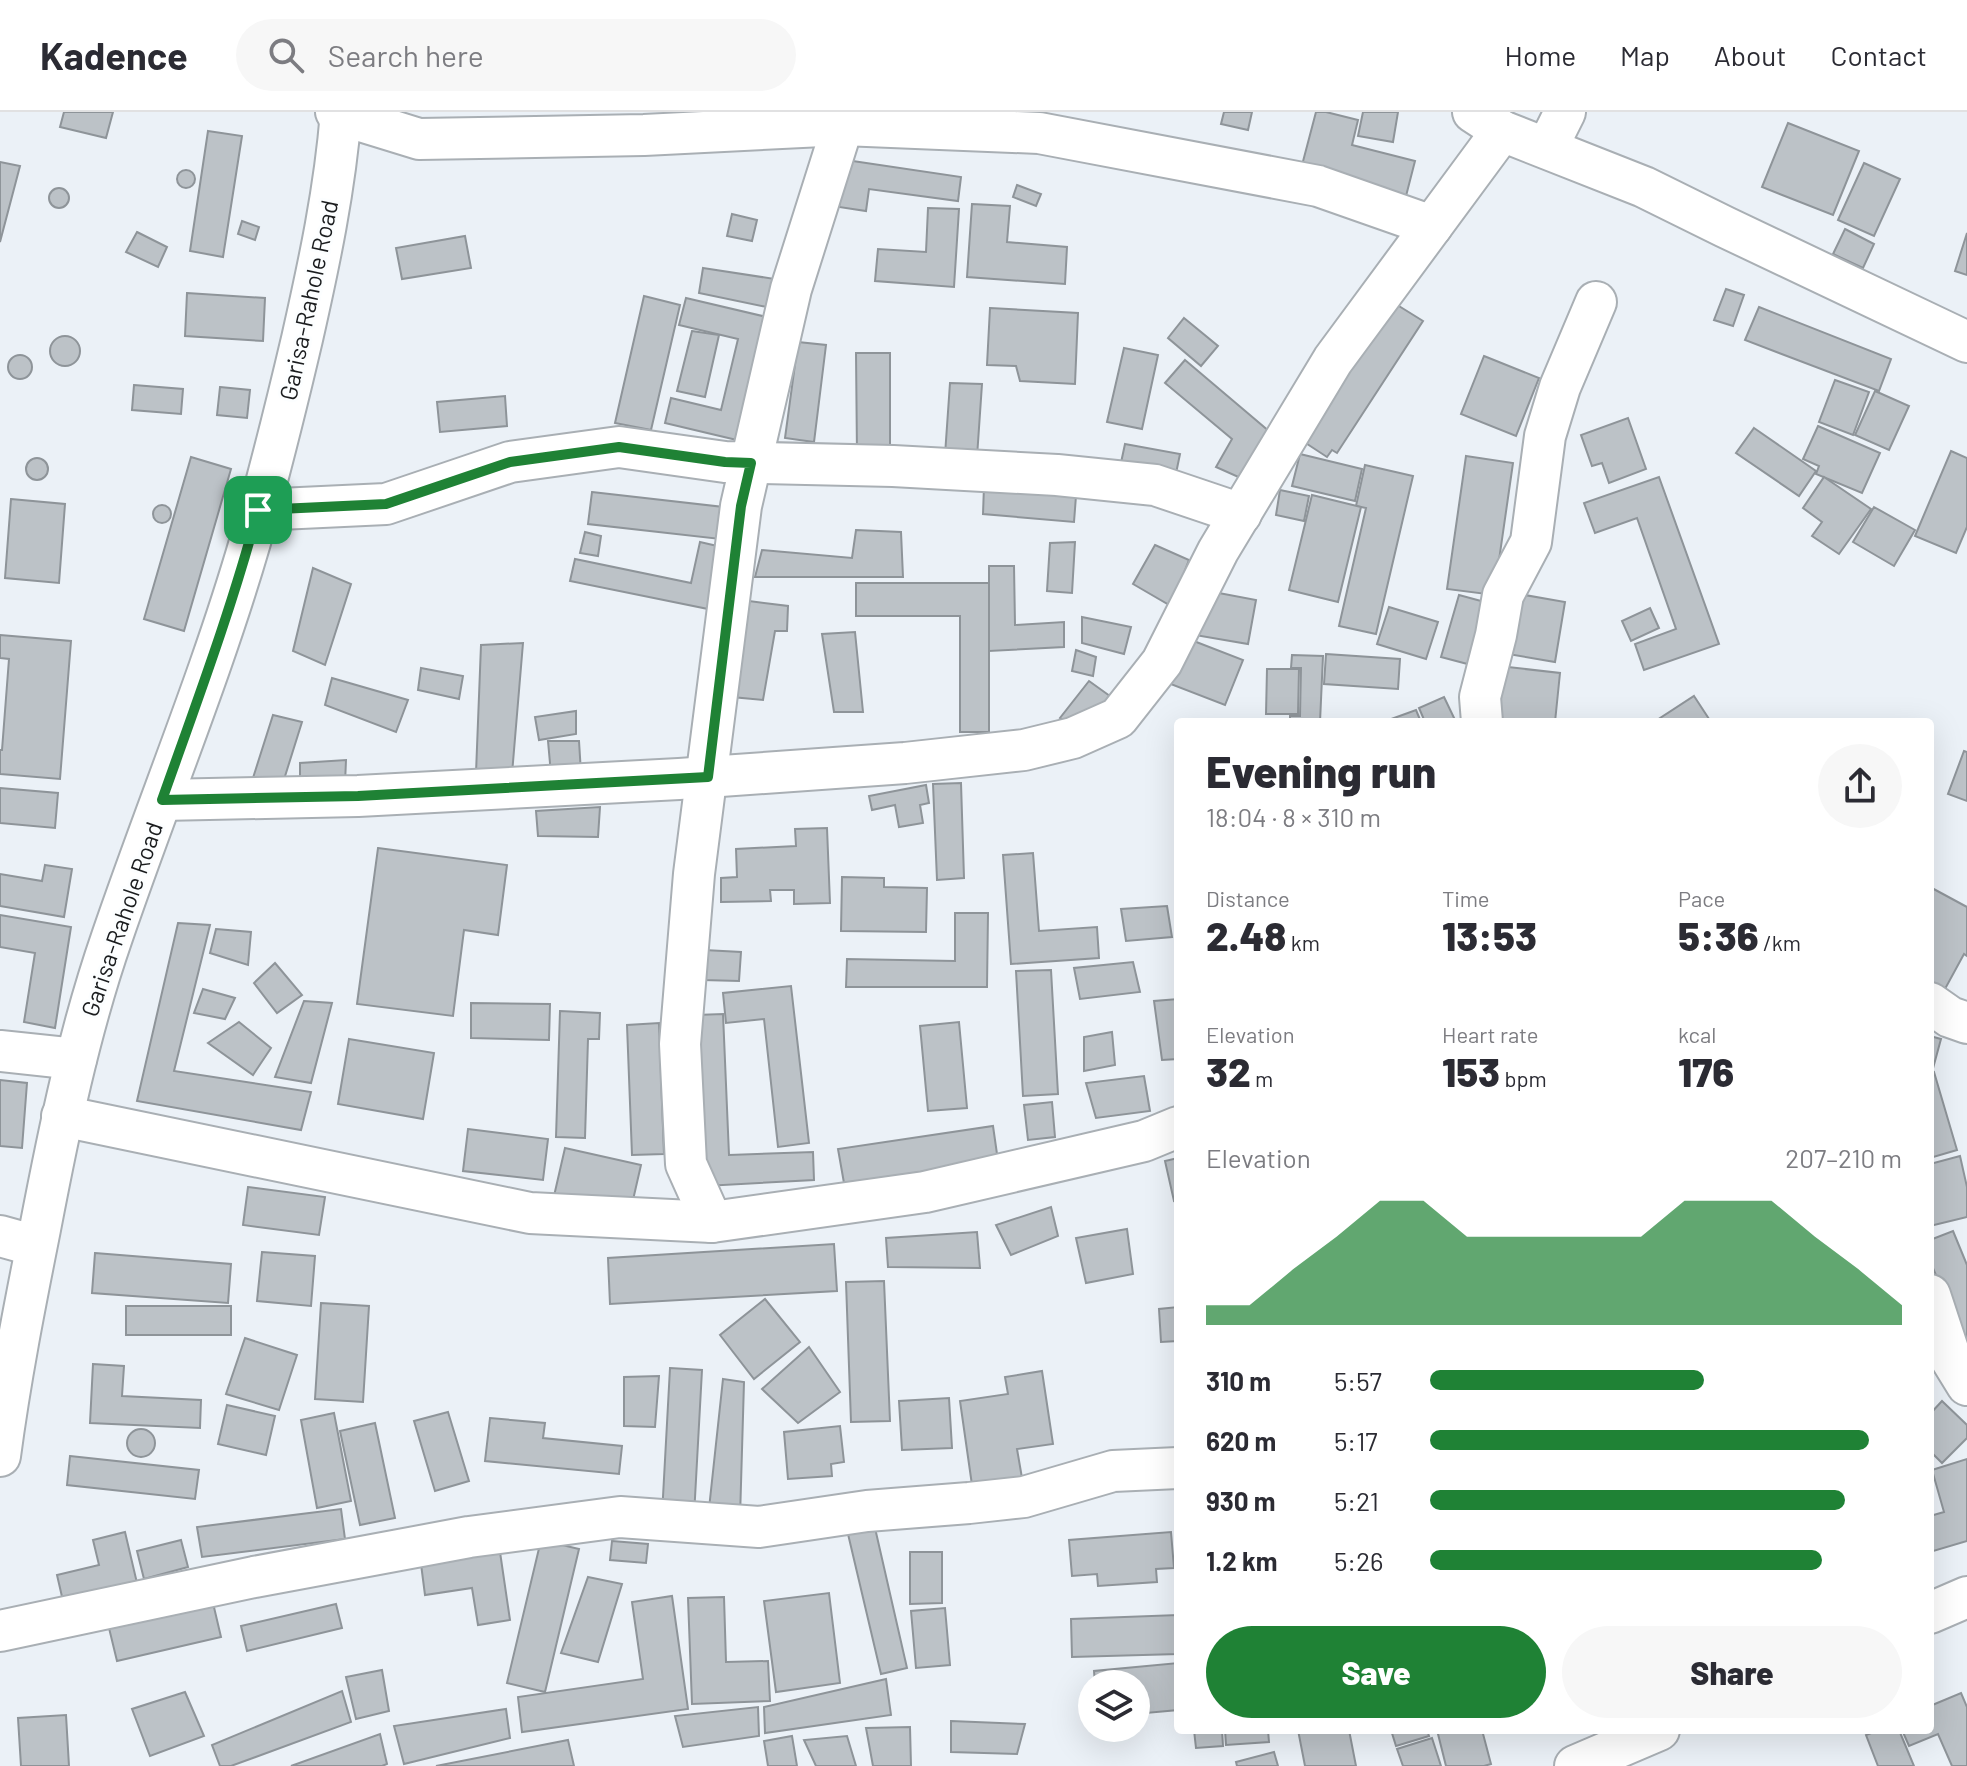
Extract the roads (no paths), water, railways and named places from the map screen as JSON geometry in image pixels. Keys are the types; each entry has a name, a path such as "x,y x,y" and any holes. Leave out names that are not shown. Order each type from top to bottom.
{"street":[{"path":"1547,148 1565,112"},
{"path":"339,113 419,139 644,135 845,118 1039,133 1318,186 1432,226"},
{"name":"Garisa-Rahole Road","path":"0,1456 18,1241 62,1116 111,938 162,800 249,544 284,416 317,272 331,196 339,113"},
{"path":"712,1222 686,1164 680,1044 694,874 741,506 791,289 845,118"},
{"path":"162,800 358,796 905,763 1024,750 1073,738 1118,718 1162,662 1218,551 1333,360 1432,226 1488,122 1644,187 1967,342"},
{"path":"1482,718 1480,697 1503,595 1531,542 1545,436 1560,387 1596,302"},
{"path":"258,510 386,504 510,462 619,447 725,462 908,467 1057,475 1155,485 1241,514"},
{"path":"1934,1006 1950,1017 1967,1023"},
{"path":"0,1051 76,1059"},
{"path":"62,1116 530,1213 712,1222 925,1192 1144,1141 1174,1129"},
{"path":"1934,1311 1949,1369"},
{"path":"0,1631 254,1577 469,1537 620,1517 759,1527 867,1511 1024,1497 1113,1471 1174,1468"},
{"path":"1934,1611 1967,1597"},
{"path":"1575,1766 1650,1734"}]}
